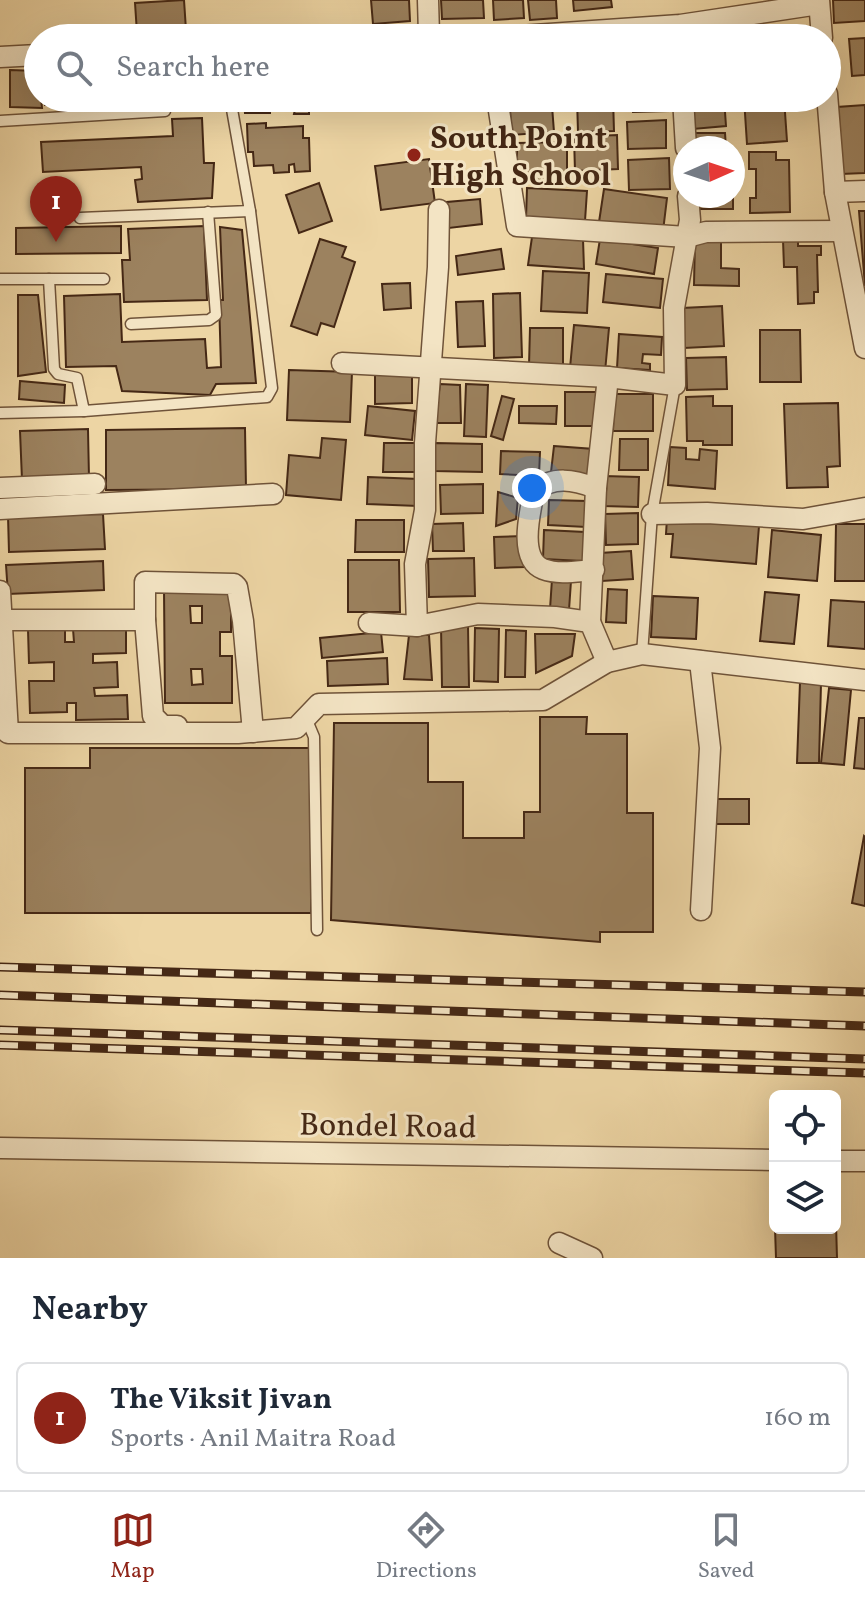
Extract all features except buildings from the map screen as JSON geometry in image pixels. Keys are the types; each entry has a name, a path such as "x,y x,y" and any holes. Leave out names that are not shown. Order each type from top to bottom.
{"street":[{"path":"428,0 429,24"},
{"path":"717,24 819,2 821,24"},
{"path":"0,57 24,56"},
{"path":"499,112 517,226 687,237 706,232 841,231"},
{"path":"684,112 685,136"},
{"path":"828,112 841,231 865,348"},
{"path":"835,192 865,191"},
{"path":"342,363 608,377 675,385 674,308 690,220 689,208"},
{"path":"417,626 415,564 425,510 439,210"},
{"path":"607,662 590,622 596,488 608,377"},
{"path":"594,570 544,570 535,564 529,552 528,535 534,492 544,483 560,479 596,488"},
{"path":"0,488 95,484"},
{"path":"0,509 273,494"},
{"path":"652,514 707,513 803,519 865,508"},
{"path":"253,726 243,621 236,585 145,582 153,716 158,723 171,726 296,728 319,704 543,700 607,662 642,654 865,680"},
{"path":"0,591 4,733 253,726"},
{"path":"369,623 417,626 478,614 555,617 590,622"},
{"path":"1,620 145,620"},
{"path":"700,661 710,748 701,910"},
{"name":"Bondel Road","path":"0,1148 769,1160"},
{"path":"841,1161 865,1161"},
{"path":"559,1243 592,1258"}],"lane":[{"path":"0,121 148,112"},
{"path":"0,413 84,411 267,397 272,388 250,211 232,112"},
{"path":"80,218 250,211"},
{"path":"131,324 209,320 216,315 208,212"},
{"path":"0,279 104,279"},
{"path":"49,279 54,369 58,374 77,378 84,411"},
{"path":"642,654 652,514 675,385"},
{"path":"306,718 314,737 317,930"}],"railway":[{"path":"0,967 865,992"},
{"path":"0,995 865,1026"},
{"path":"0,1030 865,1059"},
{"path":"0,1045 865,1073"}],"place":[{"name":"South Point High School","path":"414,155"},
{"name":"The Viksit Jivan","path":"56,242"}]}
